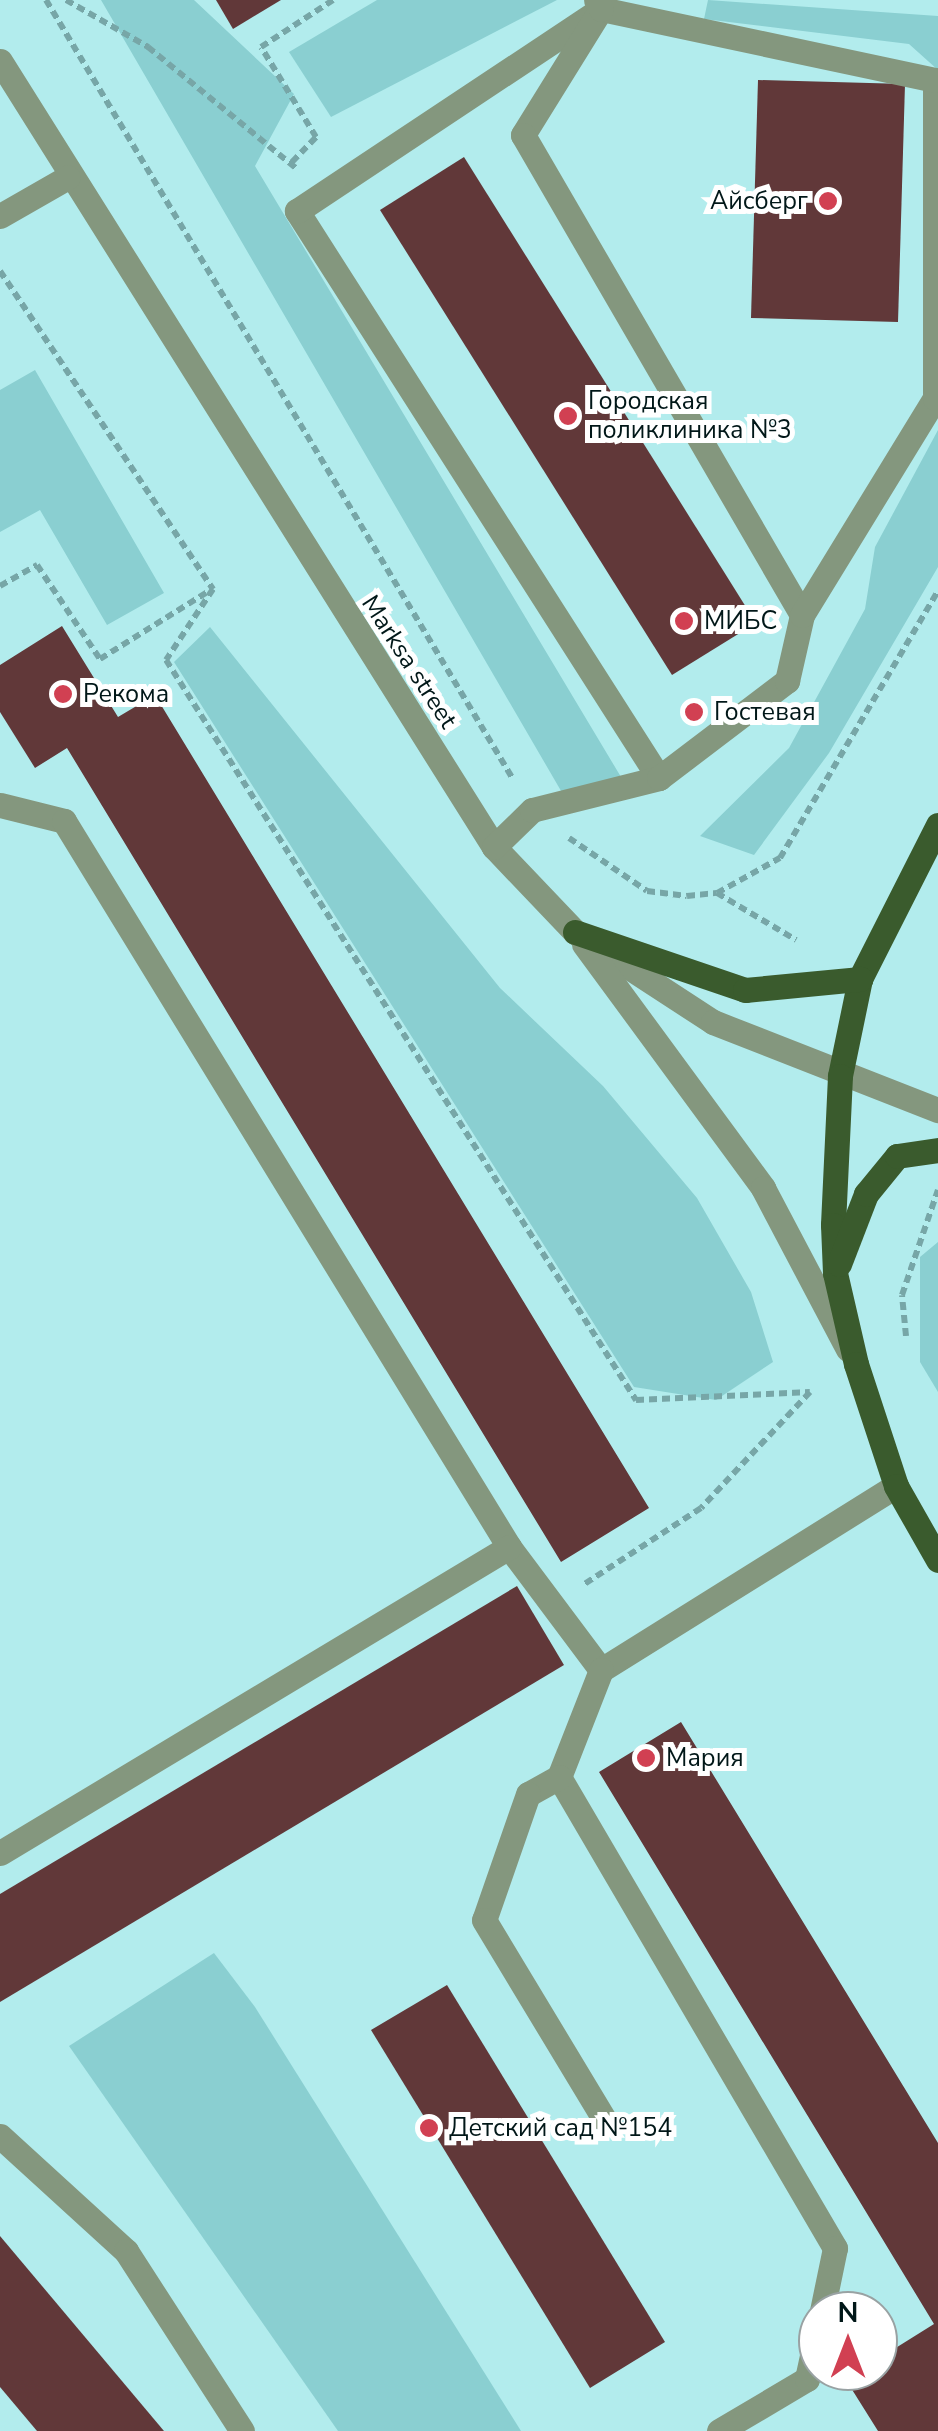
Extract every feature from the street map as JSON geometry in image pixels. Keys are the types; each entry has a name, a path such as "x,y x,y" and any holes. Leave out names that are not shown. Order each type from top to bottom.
{"main road":[{"path":"938,825 860,979 840,1076 835,1273 856,1364 896,1486 938,1560"},
{"path":"575,932 745,990 860,979"},
{"path":"835,1273 866,1194 897,1156 938,1150"}],"street":[{"path":"494,847 532,810 659,778 786,681 802,615 934,398 936,80 598,4 297,211 659,778"},
{"path":"598,4 523,135 802,615"},
{"name":"Marksa street","path":"0,61 68,178 494,847 575,932 713,1022 840,1076 938,1110"},
{"path":"0,216 68,178"},
{"path":"0,805 64,821 509,1547 549,1608 602,1670"},
{"path":"575,932 763,1188 856,1364"},
{"path":"604,2119 484,1920 528,1794 559,1777 602,1670 896,1486"},
{"path":"0,1853 509,1547"},
{"path":"559,1777 835,2248 826,2291"},
{"path":"0,2136 126,2252 242,2431"},
{"path":"719,2431 798,2384"}],"path":[{"path":"46,0 532,810 647,891 717,893 796,940"},
{"path":"66,0 148,48 292,162 316,138 261,46 333,0"},
{"path":"0,272 213,588"},
{"path":"0,586 37,565 100,659 213,588"},
{"path":"213,588 166,660 636,1400 810,1392 701,1508 549,1608"},
{"path":"717,893 780,858 938,591"},
{"path":"906,1336 902,1295 938,1190"}],"shaded area":[{"path":"101,0 194,0 294,94 255,166 621,777 564,796"},
{"path":"377,0 557,0 331,117 289,52"},
{"path":"708,0 938,16 938,70 909,44 704,19"},
{"path":"35,370 164,593 107,625 40,510 0,532 0,390"},
{"path":"938,430 938,567 829,753 754,855 700,836 789,748 865,609 875,547"},
{"path":"210,627 500,988 603,1086 697,1198 751,1292 773,1362 716,1400 634,1387 174,662"},
{"path":"938,1242 938,1392 920,1362 920,1257"},
{"path":"214,1953 255,2007 521,2431 338,2431 69,2046"}],"building":[{"path":"216,0 281,0 233,29"},
{"name":"Айсберг","path":"758,80 905,84 898,322 751,318"},
{"name":"Городская поликлиника №3","path":"464,157 756,623 672,675 380,210"},
{"path":"62,626 118,717 155,695 649,1508 561,1562 67,748 35,768 0,712 0,665"},
{"path":"517,1586 564,1665 0,2002 0,1894"},
{"path":"681,1722 938,2143 938,2431 878,2431 853,2391 898,2391 898,2346 934,2324 599,1772"},
{"path":"447,1985 665,2342 590,2388 371,2030"},
{"path":"0,2236 164,2431 37,2431 0,2387"}],"place":[{"name":"Айсберг","path":"828,201"},
{"name":"Городская поликлиника №3","path":"568,416"},
{"name":"МИБС","path":"684,621"},
{"name":"Рекома","path":"63,694"},
{"name":"Гостевая","path":"694,712"},
{"name":"Мария","path":"646,1758"},
{"name":"Детский сад №154","path":"429,2128"}]}
